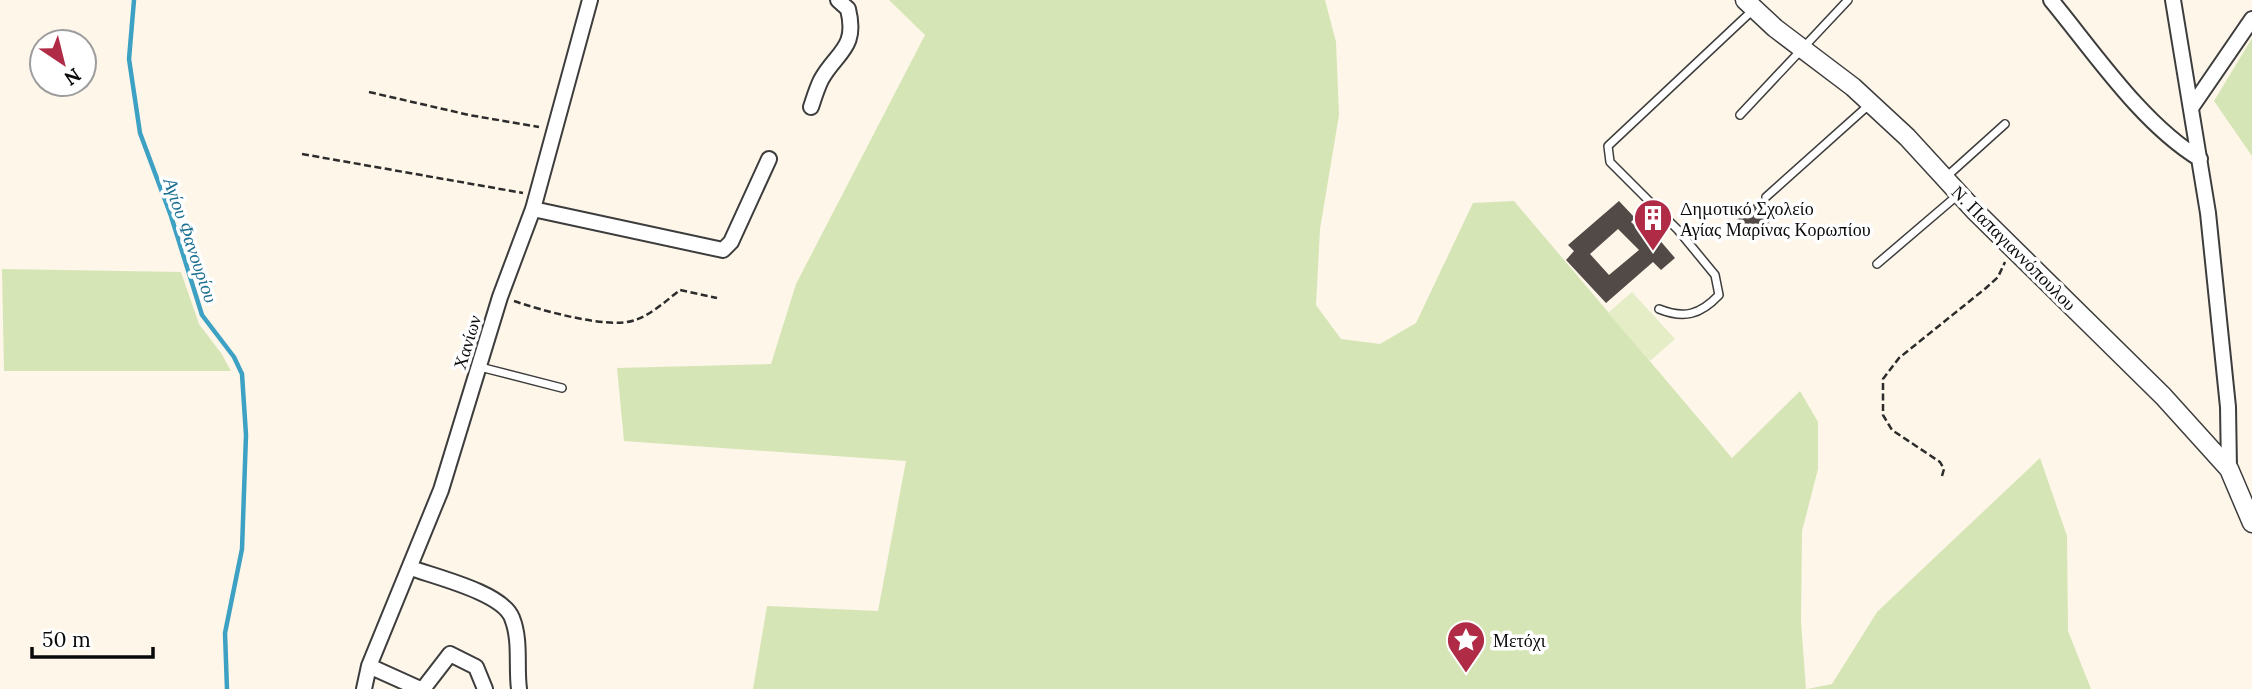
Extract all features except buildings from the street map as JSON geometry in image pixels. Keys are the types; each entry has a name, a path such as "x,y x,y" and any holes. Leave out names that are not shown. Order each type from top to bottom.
{"street":[{"name":"Χανίων","path":"364,689 369,666 441,490 500,297 535,202 552,130 590,0"},
{"path":"811,107 822,78 839,59 850,37 848,9 838,0"},
{"path":"2050,0 2141,108 2182,148 2200,159"},
{"path":"2173,0 2200,159 2228,407 2229,469"},
{"name":"Ν. Παπαγιαννόπουλου","path":"1749,4 1871,103 2163,396 2229,469 2252,523"},
{"path":"2192,108 2252,19"},
{"path":"535,202 723,250 731,242 769,159"},
{"path":"411,568 499,600 512,616 517,642 519,689"},
{"path":"369,666 421,689 450,654 475,667 485,689"}],"lane":[{"path":"1740,115 1804,50 1848,0"},
{"path":"1659,309 1678,317 1705,310 1719,295 1715,275 1678,230 1610,162 1608,146 1749,4"},
{"path":"1766,197 1871,103"},
{"path":"1945,178 2005,124"},
{"path":"1877,264 1959,194"},
{"path":"480,367 562,388"}],"path":[{"path":"369,92 470,116 552,130"},
{"path":"302,153 535,202"},
{"path":"1942,476 1944,469 1940,461 1892,430 1883,415 1883,379 1899,358 1998,276 2010,245"},
{"path":"500,297 544,312 615,323 635,321 680,290 717,298"}],"green space":[{"path":"889,0 1325,0 1336,42 1339,115 1320,229 1316,305 1341,339 1380,344 1416,323 1473,203 1514,201 1732,458 1800,391 1818,422 1818,469 1802,531 1801,621 1806,689 753,689 767,606 878,611 906,461 624,441 617,368 771,364 796,284 925,35"},
{"path":"2252,38 2252,156 2214,101"},
{"path":"2,269 181,272 199,324 231,371 4,371"},
{"path":"1632,292 1675,339 1650,361 1608,313"},
{"path":"2040,458 2067,536 2068,631 2091,689 1807,689 1832,684 1877,612"}],"waterway":[{"name":"Αγίου Φανουρίου","path":"134,0 129,59 140,133 171,216 202,315 234,357 242,374 246,435 242,549 225,633 227,689"}],"place":[{"name":"Δημοτικό Σχολείο Αγίας Μαρίνας Κορωπίου","path":"1653,252"},
{"name":"Μετόχι","path":"1466,674"}]}
